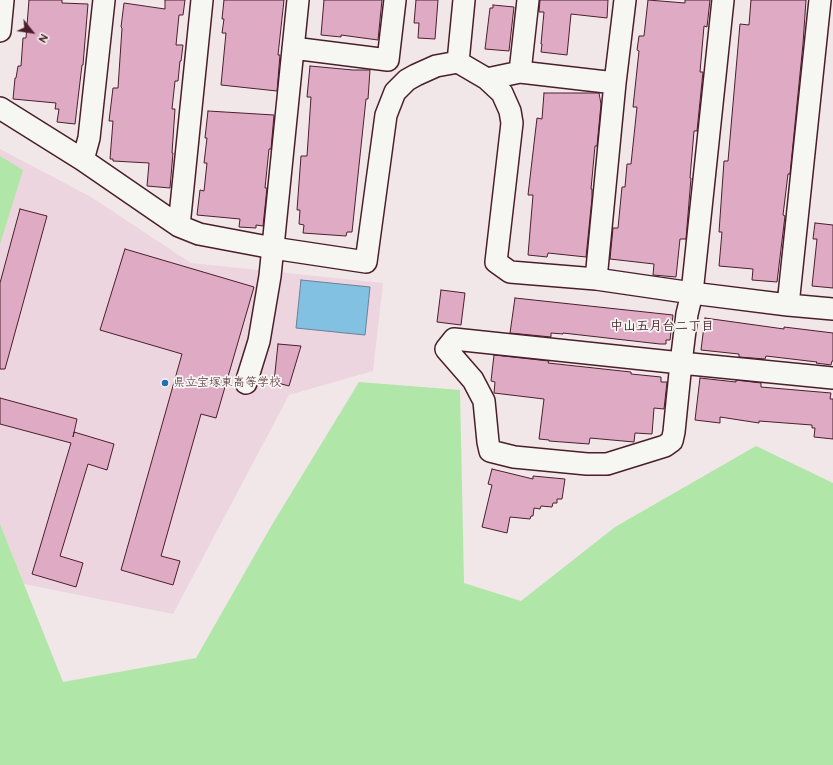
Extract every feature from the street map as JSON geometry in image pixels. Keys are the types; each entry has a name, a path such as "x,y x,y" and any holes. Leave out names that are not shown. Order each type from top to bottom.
{"street":[{"path":"0,31 4,0"},
{"path":"83,160 89,138 104,0"},
{"path":"179,226 202,0"},
{"path":"246,383 259,341 270,276 298,0"},
{"path":"292,48 388,60 395,0"},
{"path":"458,62 464,0"},
{"path":"520,72 528,0"},
{"path":"596,279 615,82 625,0"},
{"path":"723,0 692,293 687,314 682,363 674,432 672,440 665,446 607,464 587,464 514,457 490,451 484,401 473,380 446,349 454,339 682,363 833,378"},
{"path":"788,305 820,0"},
{"path":"0,108 83,160 179,226 199,234 273,248 366,262 386,115 395,92 407,80 416,75 436,66 458,62 487,79 502,93 510,111 512,123 496,262 510,272 596,279 692,293 833,309"},
{"path":"487,79 520,72 615,82"}],"shaded area":[{"name":"県立宝塚東高等学校","path":"0,149 91,197 191,263 383,283 373,371 289,395 173,614 24,584 0,524"}],"green space":[{"path":"0,156 23,170 0,244"},
{"path":"359,382 460,390 464,583 521,601 615,527 756,446 833,483 833,765 0,765 0,524 63,682 196,658 273,523"}],"water":[{"path":"301,280 370,287 365,335 296,328"}],"building":[{"path":"29,0 62,0 62,3 88,4 83,65 75,124 57,122 59,109 55,109 56,103 13,99 15,78 18,66 21,66 23,38 26,38"},
{"path":"165,0 185,0 183,15 179,15 176,45 183,45 178,81 175,81 172,109 175,109 170,188 147,186 149,163 113,161 113,159 110,159 113,121 109,121 113,88 118,88 121,27 124,3 165,9"},
{"path":"224,0 284,0 278,55 280,55 277,91 221,85 226,33 222,33"},
{"path":"324,0 382,0 378,40 341,35 341,37 321,35"},
{"path":"416,0 438,0 435,39 418,38 419,23 414,23"},
{"path":"540,0 608,0 607,18 571,14 567,55 541,52 544,12 539,12"},
{"path":"648,0 685,3 685,0 710,0 707,27 704,26 700,72 703,72 697,131 694,131 686,239 680,239 676,277 653,275 654,264 610,259 613,228 618,228 622,187 625,187 627,164 631,164 637,107 633,107 639,51 637,50 639,36 644,36"},
{"path":"751,0 806,0 790,174 788,174 783,215 785,216 777,282 752,280 753,269 719,266 722,232 719,232 724,161 728,161 740,24 749,25"},
{"path":"493,5 514,7 509,51 485,49 490,8 493,8"},
{"path":"310,66 370,70 368,99 366,99 352,232 347,232 346,236 303,233 304,225 299,224 300,210 297,210 301,156 307,156 311,97 307,97"},
{"path":"544,93 599,93 601,104 597,146 595,146 591,189 592,198 586,257 548,253 547,257 528,255 533,195 528,195 537,118 542,119"},
{"path":"208,111 274,115 265,188 267,188 263,226 256,225 256,228 239,227 240,219 197,215 200,190 204,191 207,163 204,163"},
{"path":"20,209 47,216 5,369 0,369 0,283"},
{"path":"815,223 833,225 833,288 812,286 817,239 813,239"},
{"path":"125,249 254,287 216,418 201,414 161,556 180,561 173,585 121,570 182,354 100,330"},
{"path":"441,290 465,293 461,325 437,322"},
{"path":"515,298 673,315 670,340 666,340 666,344 660,344 563,333 551,333 551,337 510,333"},
{"path":"705,318 784,329 784,327 833,333 833,361 831,365 766,356 765,359 739,357 739,354 701,350"},
{"path":"278,344 301,346 289,386 274,382"},
{"path":"494,355 549,361 548,363 631,372 631,374 661,377 661,382 667,382 664,409 654,408 652,434 635,433 634,442 590,438 589,444 539,439 544,399 494,393 495,382 491,381"},
{"path":"700,378 736,382 736,380 761,383 761,387 831,393 830,399 833,399 833,439 814,437 815,428 812,428 812,425 759,421 759,423 720,417 720,423 695,420"},
{"path":"0,398 77,419 74,432 114,444 107,470 88,464 60,556 83,563 76,587 32,574 71,443 0,424"},
{"path":"492,469 533,479 533,476 565,479 562,499 557,499 557,503 553,503 552,507 541,506 540,509 534,508 533,516 531,516 530,519 510,517 507,533 482,527 492,485 488,484"}],"place":[{"name":"県立宝塚東高等学校","path":"165,383"}],"district":[{"name":"中山五月台二丁目","path":"662,327"}]}
